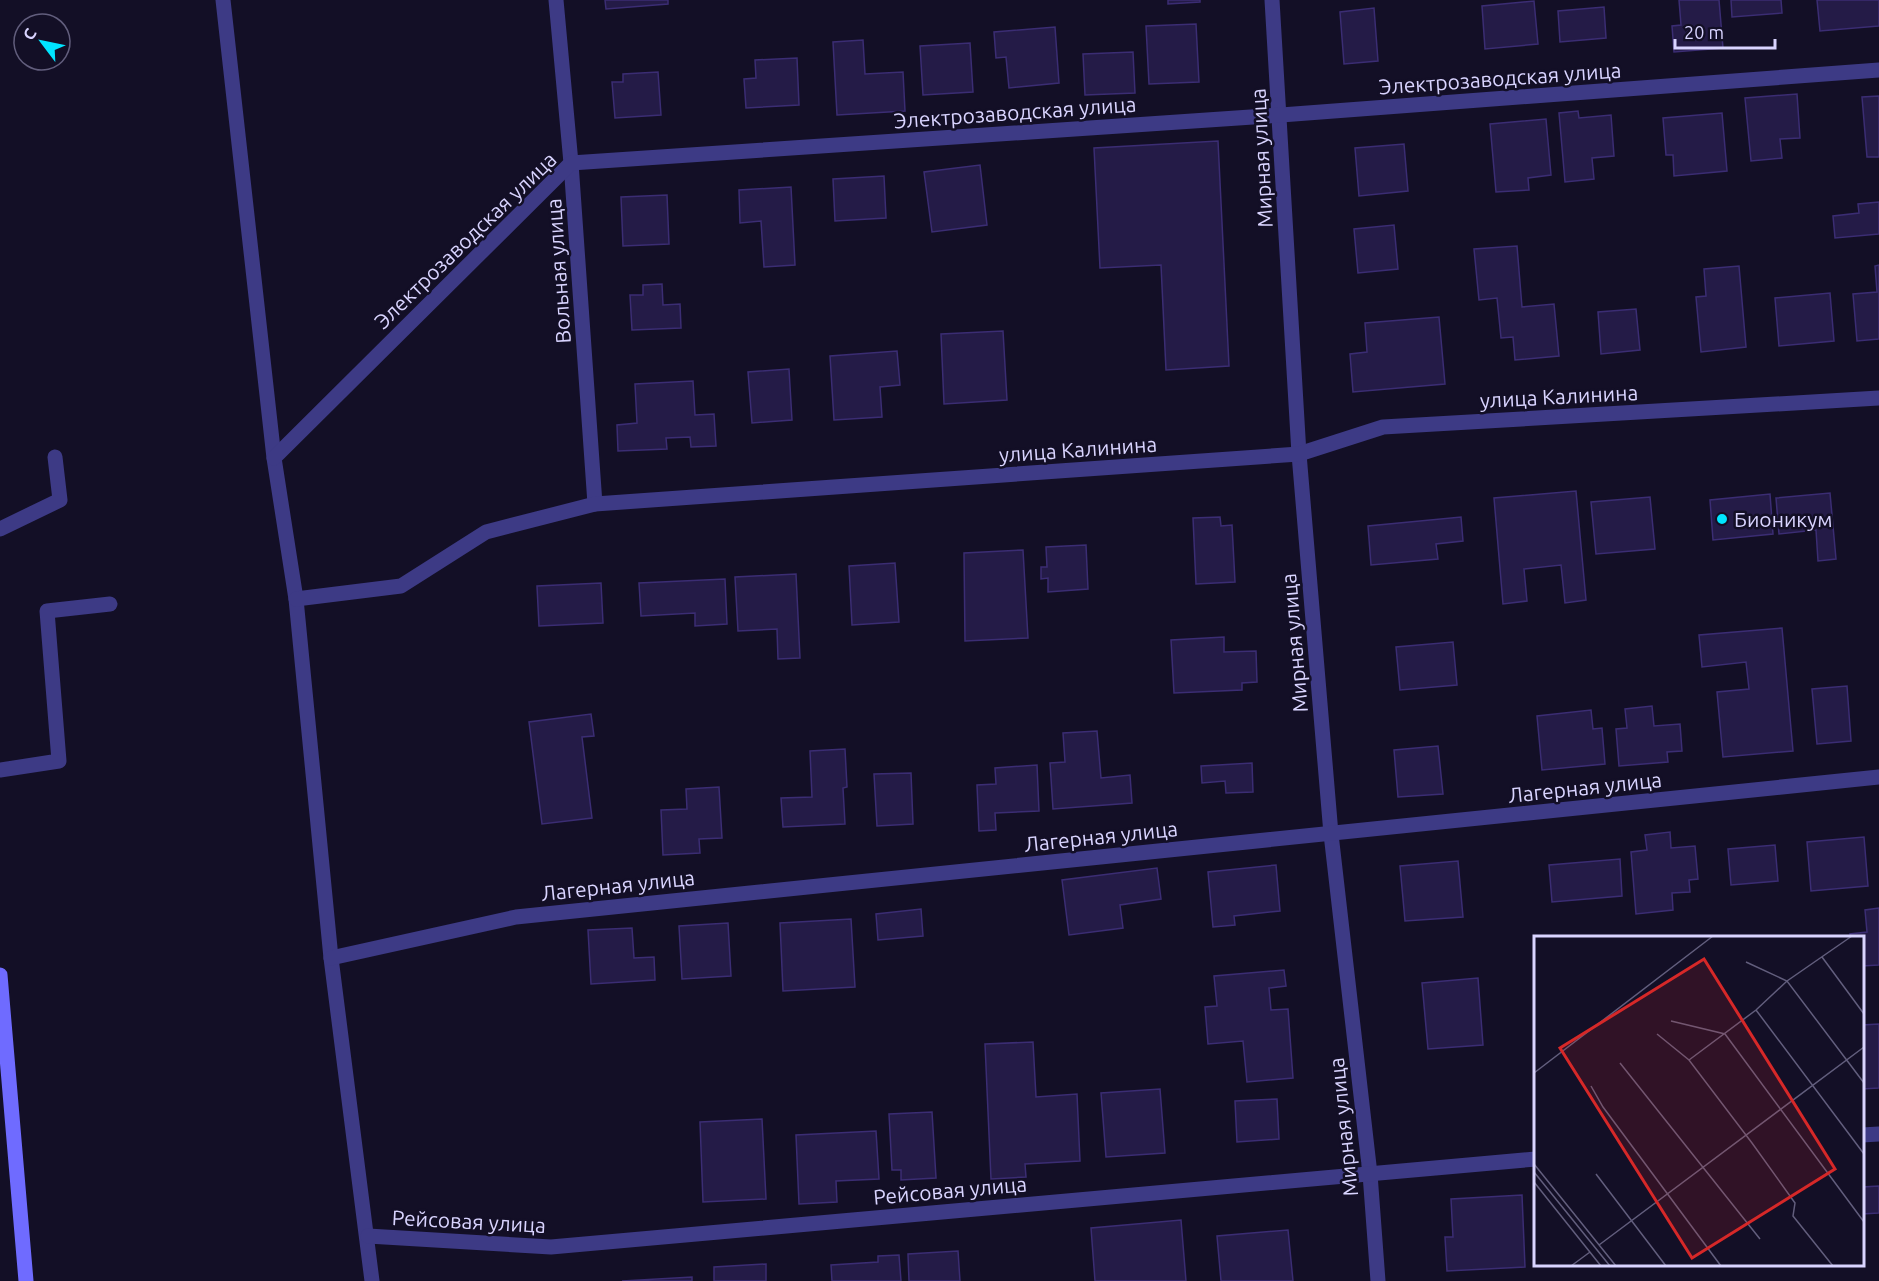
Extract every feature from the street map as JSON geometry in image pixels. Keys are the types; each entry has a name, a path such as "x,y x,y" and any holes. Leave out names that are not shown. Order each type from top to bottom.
{"street":[{"path":"223,0 274,458 296,599 331,958 372,1281"},
{"name":"Вольная улица","path":"556,0 572,163 595,504"},
{"name":"Мирная улица","path":"1272,0 1281,115 1299,454 1331,834 1370,1174 1378,1281"},
{"name":"Электрозаводская улица","path":"274,458 572,163 1281,115 1879,70"},
{"name":"улица Калинина","path":"296,599 401,586 486,532 595,504 1299,454 1383,427 1879,398"},
{"path":"0,529 60,500 55,457"},
{"path":"0,770 59,761 47,611 110,604"},
{"name":"Лагерная улица","path":"331,958 516,917 1879,777"},
{"path":"0,975 26,1281"},
{"path":"1864,1135 1879,1134"},
{"name":"Рейсовая улица","path":"368,1236 551,1247 1534,1159"}],"building":[{"path":"605,0 668,0 668,4 606,9"},
{"path":"1168,0 1200,0 1200,2 1168,4"},
{"path":"1679,0 1719,0 1723,48 1674,52 1672,26 1681,25"},
{"path":"1731,0 1781,0 1782,13 1732,17"},
{"path":"1817,0 1879,0 1879,26 1820,31"},
{"path":"1534,1 1538,44 1485,49 1482,6"},
{"path":"1604,7 1606,38 1560,42 1558,11"},
{"path":"1374,8 1378,61 1344,64 1340,12"},
{"path":"1196,24 1199,82 1149,84 1146,26"},
{"path":"1055,27 1059,83 1009,88 1006,57 996,58 994,32"},
{"path":"863,40 865,74 903,72 905,111 837,115 833,42"},
{"path":"970,43 973,92 923,95 920,46"},
{"path":"1133,52 1135,93 1085,95 1083,54"},
{"path":"797,58 799,105 746,108 744,79 756,78 755,60"},
{"path":"658,72 661,115 615,118 612,82 623,82 623,74"},
{"path":"1797,94 1800,138 1780,139 1782,158 1751,161 1745,98"},
{"path":"1879,96 1879,157 1867,157 1862,97"},
{"path":"1578,111 1579,118 1611,115 1614,156 1592,158 1594,179 1565,182 1559,113"},
{"path":"1722,113 1727,171 1674,176 1673,155 1666,155 1663,118"},
{"path":"1546,119 1551,175 1528,178 1529,190 1496,192 1490,124"},
{"path":"1218,141 1229,366 1166,370 1161,265 1100,268 1094,148"},
{"path":"1404,144 1408,191 1359,196 1355,148"},
{"path":"980,165 987,225 932,232 924,172"},
{"path":"884,176 886,218 835,221 833,179"},
{"path":"791,187 795,265 764,267 761,221 740,223 739,190"},
{"path":"667,195 669,244 623,246 621,197"},
{"path":"1879,202 1879,234 1835,238 1833,216 1859,213 1858,204"},
{"path":"1394,225 1398,269 1358,273 1354,229"},
{"path":"1517,246 1522,307 1554,304 1559,356 1515,360 1513,337 1501,338 1497,298 1479,300 1474,249"},
{"path":"1879,265 1879,339 1857,341 1853,294 1877,292 1875,266"},
{"path":"1739,266 1746,347 1701,352 1696,297 1706,296 1704,269"},
{"path":"662,284 663,305 680,304 681,328 632,330 630,295 643,295 643,285"},
{"path":"1830,293 1834,341 1779,346 1775,298"},
{"path":"1636,309 1640,350 1601,354 1598,312"},
{"path":"1439,317 1445,384 1353,392 1350,354 1367,352 1365,323"},
{"path":"1003,331 1007,400 944,404 941,334"},
{"path":"897,351 900,385 880,387 882,417 834,420 830,356"},
{"path":"789,369 792,420 752,423 748,372"},
{"path":"693,381 695,415 714,414 716,446 691,447 690,437 666,438 667,449 618,451 617,425 637,423 635,384"},
{"path":"1576,491 1586,600 1565,603 1561,565 1524,569 1527,601 1503,604 1494,498"},
{"path":"1830,493 1836,559 1818,561 1816,530 1779,534 1776,498"},
{"path":"1770,494 1773,534 1713,540 1710,500"},
{"path":"1650,497 1655,549 1596,554 1591,502"},
{"path":"1220,517 1221,526 1232,525 1235,582 1196,584 1193,518"},
{"path":"1461,517 1463,541 1436,544 1438,559 1371,565 1368,526"},
{"path":"1086,545 1088,589 1048,592 1048,578 1041,579 1041,567 1047,567 1046,547"},
{"path":"1023,550 1028,638 965,641 964,553"},
{"path":"895,563 899,622 852,625 849,566"},
{"path":"796,574 800,658 778,659 777,629 738,631 735,577"},
{"path":"725,579 727,624 695,626 695,613 641,616 639,583"},
{"path":"601,583 603,623 539,626 537,586"},
{"path":"1782,628 1793,751 1723,757 1717,692 1749,689 1746,662 1702,667 1699,635"},
{"path":"1224,637 1224,652 1256,651 1257,682 1242,683 1242,690 1174,693 1171,640"},
{"path":"1453,642 1457,685 1400,690 1396,647"},
{"path":"1847,686 1851,741 1817,744 1812,689"},
{"path":"1652,706 1654,726 1680,724 1682,751 1667,752 1668,762 1619,766 1616,729 1627,728 1625,709"},
{"path":"1591,710 1593,729 1602,728 1605,764 1542,770 1537,716"},
{"path":"591,714 594,736 582,737 592,818 542,824 529,722"},
{"path":"1097,731 1101,778 1130,775 1132,803 1053,809 1050,763 1065,762 1063,733"},
{"path":"1438,746 1443,794 1398,797 1394,750"},
{"path":"845,749 847,787 843,788 845,824 783,827 781,798 812,797 810,751"},
{"path":"1252,763 1253,792 1226,793 1225,781 1202,783 1201,766"},
{"path":"1037,765 1039,811 995,813 996,830 979,831 977,785 996,784 995,768"},
{"path":"911,773 913,824 877,826 874,774"},
{"path":"719,787 722,838 699,839 700,853 663,855 661,810 687,809 686,789"},
{"path":"1670,832 1671,848 1695,846 1698,879 1689,880 1690,892 1672,893 1673,910 1636,914 1631,852 1647,850 1645,835"},
{"path":"1864,837 1868,886 1811,891 1807,842"},
{"path":"1775,845 1778,881 1731,885 1728,849"},
{"path":"1620,859 1622,896 1552,902 1549,865"},
{"path":"1458,861 1463,917 1405,921 1400,866"},
{"path":"1276,865 1280,911 1234,916 1235,925 1213,927 1208,872"},
{"path":"1157,868 1161,899 1120,905 1123,928 1069,935 1062,880"},
{"path":"1879,908 1879,965 1864,966 1864,936 1850,936 1850,934 1867,932 1865,910"},
{"path":"921,909 923,936 878,940 876,914"},
{"path":"851,919 855,987 783,991 780,923"},
{"path":"728,923 731,976 682,979 679,926"},
{"path":"632,928 634,958 654,957 655,980 591,984 588,930"},
{"path":"1284,970 1286,986 1269,988 1271,1010 1288,1009 1293,1078 1247,1082 1243,1041 1208,1044 1205,1007 1217,1006 1214,976"},
{"path":"1478,978 1483,1045 1428,1049 1422,983"},
{"path":"1879,1024 1879,1088 1864,1089 1864,1025"},
{"path":"1033,1042 1036,1097 1077,1094 1080,1161 1025,1164 1026,1177 991,1179 985,1044"},
{"path":"1160,1089 1165,1153 1106,1157 1101,1093"},
{"path":"1277,1099 1279,1139 1237,1142 1235,1101"},
{"path":"932,1112 936,1178 901,1180 901,1170 892,1170 889,1114"},
{"path":"762,1119 766,1199 703,1202 700,1122"},
{"path":"876,1131 879,1179 836,1181 837,1202 799,1204 796,1135"},
{"path":"1879,1186 1879,1213 1864,1214 1864,1187"},
{"path":"1522,1195 1525,1267 1447,1271 1445,1237 1453,1237 1451,1199"},
{"path":"1181,1220 1186,1281 1095,1281 1091,1228"},
{"path":"1288,1230 1293,1281 1221,1281 1217,1236"},
{"path":"958,1251 960,1281 909,1281 908,1254"},
{"path":"899,1255 901,1281 832,1281 831,1265 878,1262 878,1256"},
{"path":"766,1264 766,1281 714,1281 714,1267"},
{"path":"692,1277 692,1281 622,1281"}],"place":[{"name":"Бионикум","path":"1722,519"}]}
